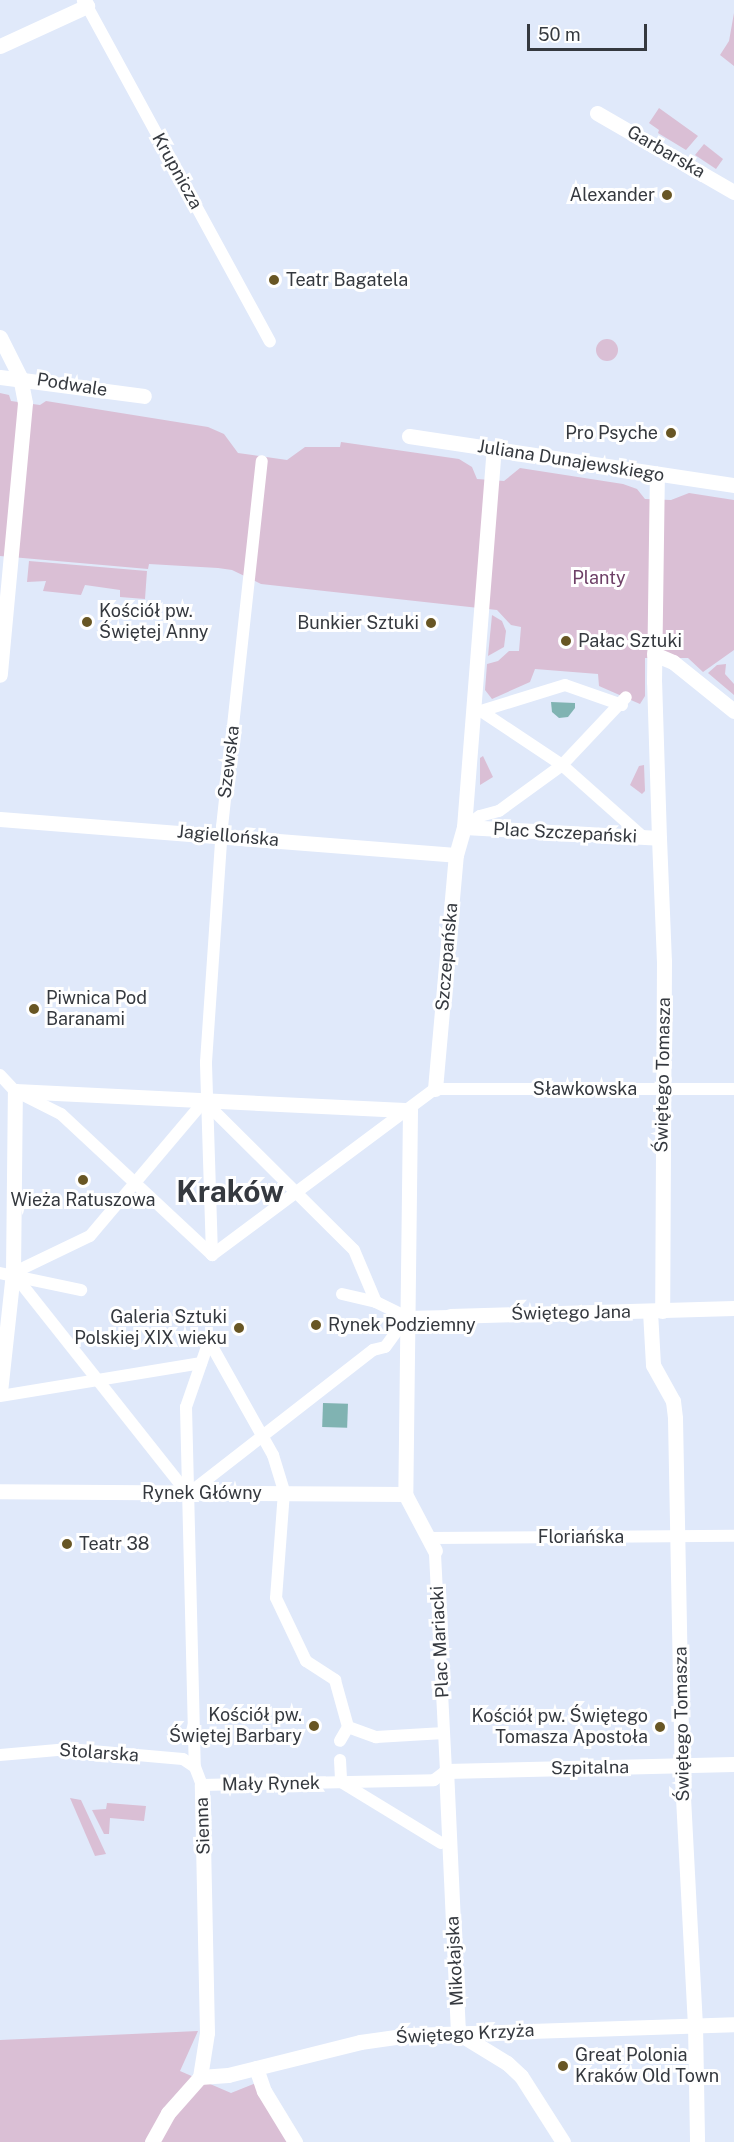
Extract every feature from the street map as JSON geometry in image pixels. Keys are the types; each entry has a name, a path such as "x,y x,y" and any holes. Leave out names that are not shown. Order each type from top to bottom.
{"street":[{"path":"0,46 86,3"},
{"name":"Krupnicza","path":"86,3 270,341"},
{"name":"Garbarska","path":"597,112 734,192"},
{"path":"0,338 20,377 25,403 0,675"},
{"name":"Podwale","path":"0,377 20,377 144,396"},
{"name":"Juliana Dunajewskiego","path":"409,436 734,485"},
{"path":"464,827 474,677 494,449"},
{"name":"Szewska","path":"212,1255 204,1101 206,1056 223,834 262,461"},
{"path":"657,474 654,654 673,662 734,711"},
{"name":"Plac Szczepański","path":"464,827 659,838 654,654"},
{"path":"464,827 480,816 499,811 562,765 624,701 565,685 481,711 562,765 643,837"},
{"name":"Jagiellońska","path":"0,819 223,834 456,855"},
{"name":"Szczepańska","path":"443,1089 456,855 464,827"},
{"name":"Świętego Tomasza","path":"659,838 664,961 664,1090 653,1365 674,1405 680,1536 682,1766 695,2024 697,2142"},
{"path":"0,1075 15,1091 61,1114 212,1255 410,1110 443,1089"},
{"name":"Sławkowska","path":"443,1089 734,1089"},
{"path":"15,1091 410,1110"},
{"path":"15,1091 0,1394 201,1363"},
{"path":"6,1273 90,1236 204,1101"},
{"path":"204,1101 354,1250 376,1302"},
{"path":"410,1110 405,1494 432,1545"},
{"path":"6,1273 81,1290"},
{"path":"6,1273 188,1494 373,1350 385,1347 407,1317"},
{"path":"342,1294 376,1302 407,1317"},
{"name":"Świętego Jana","path":"407,1317 734,1308"},
{"name":"Sienna","path":"200,2077 207,2033 202,1785 195,1767 186,1407 209,1341 262,1436"},
{"path":"262,1436 273,1455 284,1492 276,1598 306,1661 335,1680 348,1727 340,1741"},
{"name":"Rynek Główny","path":"0,1491 405,1494"},
{"name":"Floriańska","path":"432,1545 734,1536"},
{"name":"Plac Mariacki","path":"432,1545 446,1771"},
{"path":"348,1727 376,1737 444,1733"},
{"name":"Stolarska","path":"0,1755 69,1749 183,1759 195,1767"},
{"name":"Mały Rynek","path":"340,1760 341,1782"},
{"name":"Szpitalna","path":"446,1771 734,1764"},
{"name":"Mały Rynek","path":"202,1785 434,1780 446,1771"},
{"name":"Mikołajska","path":"446,1771 458,2033"},
{"path":"341,1782 441,1843"},
{"name":"Świętego Krzyża","path":"200,2077 256,2068 360,2042 410,2035 734,2024"},
{"path":"458,2033 507,2063 521,2076 563,2142"},
{"path":"256,2068 264,2091 295,2142"},
{"path":"152,2142 168,2113 200,2077"}],"green space":[{"path":"734,13 734,66 720,55 729,41"},
{"path":"659,108 698,136 686,150 658,133 659,130 649,123"},
{"path":"704,144 723,159 716,169 695,155"},
{"path":"607,339 617,346 618,350 611,360 607,361 597,354 596,350 603,340"},
{"name":"Planty","path":"0,393 9,395 11,401 40,405 46,401 208,427 224,434 238,453 287,460 305,447 340,447 341,442 459,459 472,467 477,479 504,481 520,468 623,484 637,489 645,499 671,500 689,493 734,500 734,650 703,672 688,658 645,658 645,696 640,704 599,686 598,674 535,669 530,682 492,699 485,690 487,664 498,661 509,651 519,651 521,627 511,625 497,610 261,584 232,570 218,568 149,564 148,569 0,556"},
{"path":"29,561 147,571 145,599 120,597 120,590 85,585 81,595 43,591 46,581 27,582"},
{"path":"492,615 502,621 506,631 504,647 488,656"},
{"path":"726,664 725,674 734,684 734,695 708,673 717,665"},
{"path":"483,756 493,777 480,785 480,758"},
{"path":"644,765 645,791 642,794 630,785 639,766"},
{"path":"70,1798 81,1800 106,1854 95,1856"},
{"path":"107,1803 146,1806 144,1821 110,1818 109,1834 104,1834 92,1810 106,1809"},
{"path":"198,2031 180,2071 231,2093 256,2083 292,2142 0,2142 0,2040"}],"shaded area":[{"path":"551,702 575,703 575,708 568,717 559,718 552,712"},
{"path":"323,1403 348,1404 347,1428 322,1427"}],"place":[{"name":"Alexander","path":"667,195"},
{"name":"Teatr Bagatela","path":"274,280"},
{"name":"Pro Psyche","path":"671,433"},
{"name":"Kościół pw. Świętej Anny","path":"87,622"},
{"name":"Bunkier Sztuki","path":"431,623"},
{"name":"Pałac Sztuki","path":"566,641"},
{"name":"Piwnica Pod Baranami","path":"34,1009"},
{"name":"Wieża Ratuszowa","path":"83,1180"},
{"name":"Rynek Podziemny","path":"316,1325"},
{"name":"Galeria Sztuki Polskiej XIX wieku","path":"239,1328"},
{"name":"Teatr 38","path":"67,1544"},
{"name":"Kościół pw. Świętej Barbary","path":"314,1726"},
{"name":"Kościół pw. Świętego Tomasza Apostoła","path":"660,1727"},
{"name":"Great Polonia Kraków Old Town","path":"563,2066"}],"district":[{"name":"Kraków","path":"230,1191"}]}
